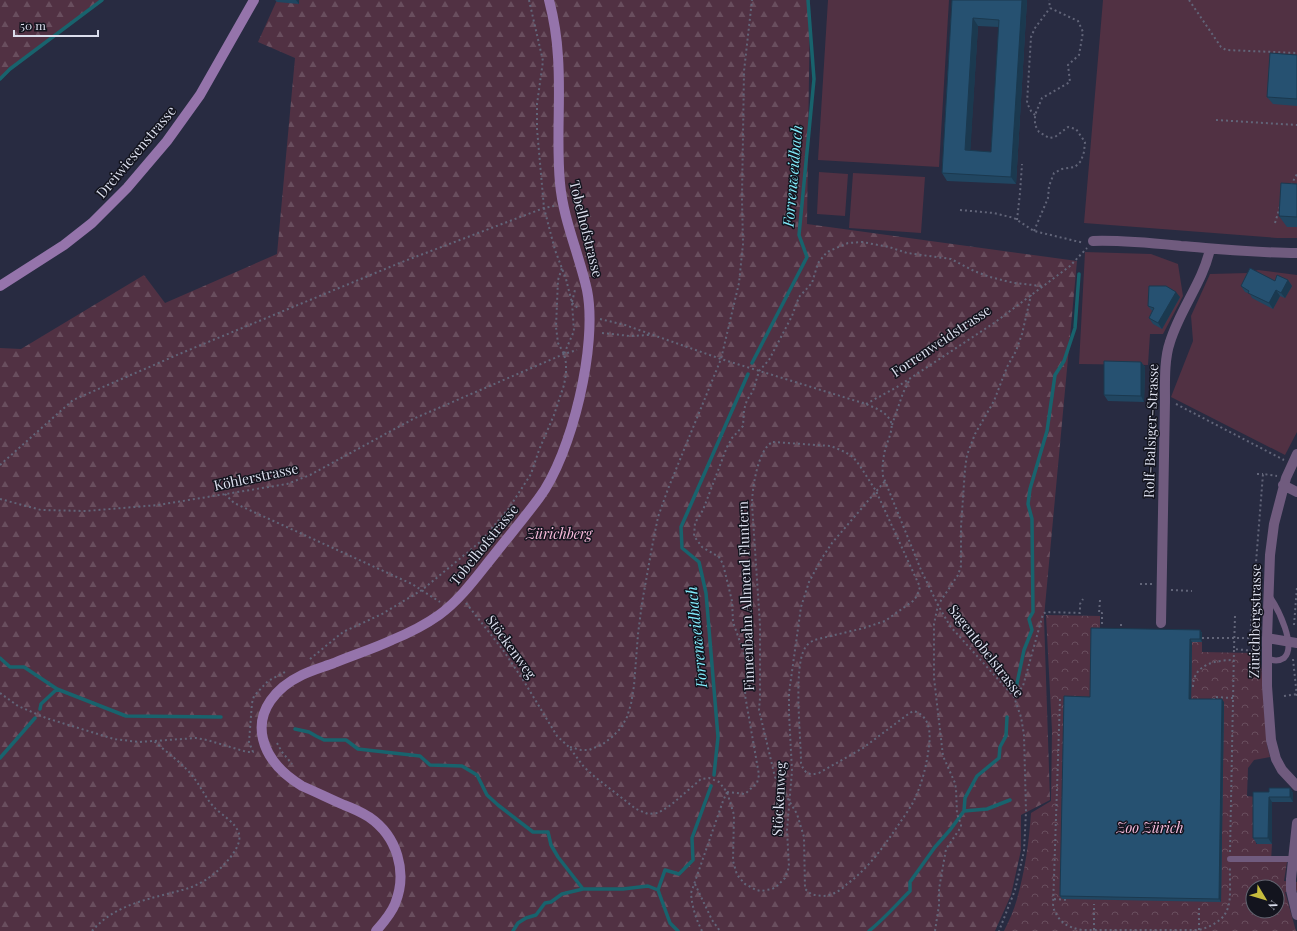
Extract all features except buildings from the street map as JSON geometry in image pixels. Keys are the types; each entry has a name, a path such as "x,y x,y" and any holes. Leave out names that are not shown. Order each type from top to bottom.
{"main road":[{"name":"Dreiwiesenstrasse","path":"0,286 64,244 92,223 127,188 167,141 200,95 254,0"},
{"name":"Tobelhofstrasse","path":"376,931 390,914 399,891 400,867 392,842 384,830 368,816 302,786 279,768 265,748 262,734 263,716 273,697 282,688 302,675 392,640 421,627 450,607 540,498 552,479 568,436 578,403 586,366 590,318 588,293 563,204 560,185 558,161 559,59 549,0"}],"street":[{"path":"1093,241 1120,240 1210,249 1297,253"},
{"name":"Rolf-Balsiger-Strasse","path":"1161,623 1165,400 1169,343 1178,321 1208,262 1210,249"},
{"name":"Zürichbergstrasse","path":"1297,454 1284,481 1274,524 1270,555 1267,638 1267,686 1271,740 1276,759 1282,770 1297,786"},
{"path":"1284,481 1297,492"},
{"path":"1267,638 1294,642"},
{"path":"1297,823 1291,879 1291,890 1297,915"}],"lane":[{"path":"1267,658 1274,661 1281,660 1287,656 1294,642 1276,606 1268,595"},
{"path":"1230,859 1293,859"}],"path":[{"path":"529,0 543,61 538,104 537,129 544,208 572,303 574,331 564,354"},
{"path":"569,747 588,750 603,744 620,728 627,716 634,686 642,603 658,517 720,358 739,283 742,266 743,244 742,198 744,71 752,0"},
{"path":"1048,0 1050,8"},
{"path":"1189,0 1221,47 1226,50 1297,53"},
{"path":"1034,231 1048,198 1049,186 1054,173 1062,169 1075,167 1081,161 1084,152 1084,142 1076,129 1068,127 1055,137 1049,138 1039,132 1035,125 1035,115 1042,98 1070,82 1068,64 1078,56 1083,32 1078,20 1050,8"},
{"path":"1035,115 1030,111 1027,103 1031,37 1035,28 1050,8"},
{"path":"1216,120 1297,126"},
{"path":"1017,220 1022,164"},
{"path":"1289,187 1297,174"},
{"path":"1275,223 1283,198"},
{"path":"0,465 73,400 184,352 402,262 544,208 563,204"},
{"path":"960,210 994,213 1017,220 1034,231 1084,243 1093,241"},
{"name":"Forrenweidstrasse","path":"866,404 884,395 911,378 994,323 1070,266 1093,241"},
{"path":"702,931 695,915 691,893 723,802 727,792 745,794 757,783 760,775 745,695 747,669 745,656 733,622 732,601 723,564 719,557 702,547 694,536 695,523 703,510 727,447 732,438 743,426 744,410 753,391 759,371 769,360 792,316 799,297 812,283 818,263 827,252 848,243 862,242 890,247 907,253 951,259 974,271 990,277 1014,283 1042,286"},
{"path":"305,662 311,659 343,632 382,614 422,590 480,542 509,508 531,474 564,386 566,363 564,354 558,343 556,327 558,280 562,268"},
{"path":"935,931 940,905 939,889 946,849 961,827 961,824 957,814 956,789 953,777 947,768 943,756 934,678 933,634 938,605 958,575 961,566 961,527 965,469 969,449 975,434 994,401 1007,367 1016,351 1022,334 1031,295"},
{"path":"590,318 602,319 626,325 650,335 759,371 866,404 886,415 891,421 892,426"},
{"path":"574,331 579,332"},
{"path":"602,333 630,336 650,335"},
{"name":"Köhlerstrasse","path":"0,499 41,510 86,512 158,505 288,484 310,476 413,419 564,354"},
{"name":"Sagentobelstrasse","path":"911,378 903,393 885,450 883,476 921,570 950,626 1014,697 1021,717 1024,736 1026,812 1024,850 1015,890 999,931"},
{"path":"1165,400 1170,401 1292,465"},
{"name":"Finnenbahn Allmend Fluntern","path":"773,442 831,446 853,457 876,491 918,583 919,592 913,601 885,621 864,628 814,640 808,643 805,647 800,663 799,688 801,763 803,770 808,773 819,773 863,748 913,712 922,715 927,722 930,731 929,749 923,778 916,798 876,857 855,879 832,894 825,896 811,894 805,889 804,837 797,814 790,802 775,777 759,710 760,625 752,494 758,468 767,446 773,442"},
{"path":"1257,474 1263,474 1284,481"},
{"path":"1202,638 1250,638 1263,474"},
{"name":"Stöckenweg","path":"461,595 487,631 504,650 557,736 569,747 575,756 594,776 636,809 648,814 658,813 664,810 681,797 697,781 704,778 714,779 719,782 727,792 734,815 733,861 734,869 737,875 745,884 761,891 776,887 785,878 790,866 787,830 792,771 789,693 801,608 809,582 822,558 832,543 885,481"},
{"path":"225,494 234,503 405,580 450,607"},
{"path":"1140,584 1152,584"},
{"path":"1185,591 1192,591"},
{"path":"1014,697 1020,691 1027,675 1043,614 1046,612 1080,613 1080,604 1083,599"},
{"path":"1100,600 1099,613 1102,613 1102,624"},
{"path":"1060,699 1053,908 1056,916 1070,928 1082,930 1199,930 1218,923 1226,915 1229,906 1235,616"},
{"path":"1121,624 1121,632"},
{"path":"1234,649 1255,651 1255,656 1267,658"},
{"path":"1193,687 1195,674 1206,665 1213,662 1234,660"},
{"path":"0,693 18,706 46,718 114,739 139,742 196,738 247,752 253,752 249,742 252,703 254,696 268,681 293,668"},
{"path":"1284,696 1297,694"},
{"path":"1222,700 1214,700 1214,697 1233,698"},
{"path":"92,931 104,919 122,908 144,900 192,887 208,879 225,864 237,848 239,842 239,833 234,825 212,806 190,773 154,741"},
{"path":"277,743 282,752 296,768"},
{"path":"694,883 712,920 720,931"},
{"path":"1054,899 1068,900"},
{"path":"1094,904 1094,930"},
{"path":"1199,907 1199,930"}],"green space":[{"path":"0,0 102,0 10,69 0,79"},
{"name":"Zürichberg","path":"277,0 810,0 807,224 1077,261 1044,617 1050,800 1021,815 1021,850 1011,895 995,931 0,931 0,348 21,349 144,275 165,303 277,254 295,58 258,42"},
{"path":"828,0 949,0 939,167 818,160"},
{"path":"1103,0 1297,0 1297,238 1277,238 1084,223"},
{"path":"819,172 848,174 845,216 817,214"},
{"path":"853,173 925,177 921,233 849,228"},
{"path":"1085,252 1151,254 1178,264 1183,296 1163,334 1150,334 1148,365 1079,364"},
{"path":"1258,270 1297,275 1297,432 1285,455 1171,397 1193,341 1191,316 1210,274 1248,273"},
{"name":"Zoo Zürich","path":"1046,615 1100,616 1100,631 1202,633 1202,652 1253,653 1252,663 1261,664 1267,745 1270,757 1254,760 1248,768 1247,796 1256,797 1256,844 1272,844 1271,861 1287,862 1284,879 1245,879 1245,919 1285,919 1285,892 1296,931 1004,931 1017,899 1022,878 1028,846 1031,813 1051,801 1052,731"},
{"name":"Zoo Zürich","path":"1285,881 1297,882 1297,891 1285,892"}],"waterway":[{"path":"0,79 10,69 102,0"},
{"name":"Forrenweidbach","path":"752,363 807,257 799,235 814,79 808,0"},
{"path":"1016,688 1024,650 1032,630 1029,619 1033,612 1032,519 1028,504 1030,489 1047,431 1055,375 1064,361 1075,328 1079,274"},
{"name":"Forrenweidbach","path":"714,775 718,737 706,593 699,562 682,548 681,527 748,374"},
{"path":"0,658 10,667 24,667 57,689 126,716 221,717"},
{"path":"40,709 41,704 57,689"},
{"path":"869,931 910,891 910,882 935,847 964,811 965,798 977,776 999,758 1000,747 1006,736 1007,717"},
{"path":"0,758 35,718"},
{"path":"295,729 309,732 324,740 346,740 358,749 420,756 430,765 462,766 477,775 487,795 533,832 548,832 551,845 558,857 583,889"},
{"name":"Forrenweidbach","path":"658,890 665,870 679,874 693,860 692,838 711,786"},
{"path":"964,811 987,809 1010,800"},
{"path":"513,931 518,923 526,918 536,915 545,903 551,902 562,894 583,889 623,889 648,886 658,890 670,923 678,931"}]}
